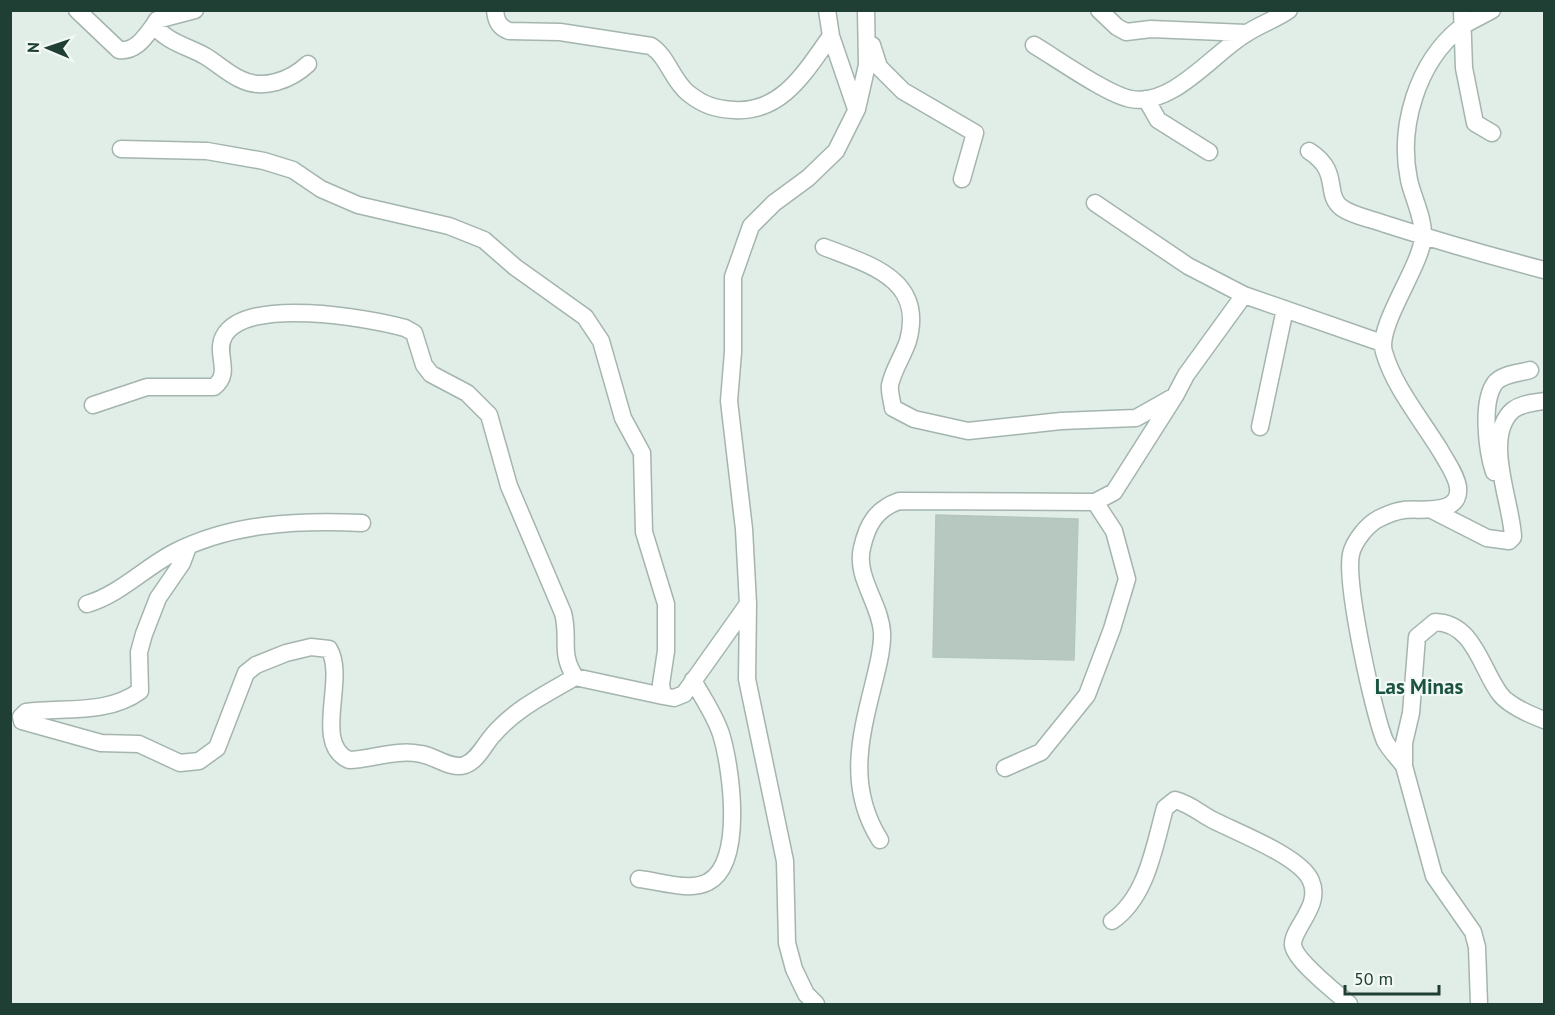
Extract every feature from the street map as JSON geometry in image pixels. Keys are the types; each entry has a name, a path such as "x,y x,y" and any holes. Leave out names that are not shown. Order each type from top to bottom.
{"street":[{"path":"77,10 119,50 126,51 142,42 157,20 195,10"},
{"path":"495,10 496,21 502,28 510,31 560,32 651,46 659,51 686,92 711,108 731,110 750,111 778,101 799,80 831,36"},
{"path":"827,10 831,36 856,110"},
{"path":"1100,10 1117,27 1126,32 1151,29 1246,33"},
{"path":"1034,45 1093,81 1130,99 1146,99 1162,95 1196,74 1246,33 1289,10"},
{"path":"1462,10 1464,68 1475,123 1492,133"},
{"path":"1404,766 1386,742 1376,709 1352,599 1349,575 1351,552 1362,533 1376,520 1402,510 1432,510 1451,504 1456,498 1456,480 1390,369 1382,343 1423,237 1409,182 1406,136 1415,96 1423,76 1439,52 1461,28 1492,10"},
{"path":"816,1005 806,994 794,969 787,943 785,861 747,679 748,604 738,459 729,401 733,352 733,277 751,226 836,151 856,110 867,65 865,14"},
{"path":"865,14 879,67 913,98 972,129 975,133 962,179"},
{"path":"154,25 163,35 206,57 242,81 252,83 287,79 308,64"},
{"path":"1146,99 1158,120 1209,152"},
{"path":"121,149 207,151 264,161 293,170 321,189 358,205 449,226 484,240 515,267 585,316 601,341 623,418 642,453 644,532 666,604 666,651 661,684 663,696"},
{"path":"1309,151 1323,160 1334,196 1343,209 1423,237 1545,270"},
{"path":"1095,203 1188,266 1244,295 1382,343"},
{"path":"824,247 877,268 904,291 912,311 908,341 890,386 893,408 914,419 968,431 1061,421 1136,418 1175,396"},
{"path":"880,840 864,809 858,780 861,741 882,632 877,608 864,579 861,551 869,523 884,507 899,501 1095,501 1114,492 1186,375 1244,295"},
{"path":"1260,426 1285,309"},
{"path":"93,405 147,387 214,387 222,381 224,371 220,349 223,337 244,319 293,313 321,313 405,328 414,333 424,364 431,374 467,393 489,415 509,486 563,613 566,629 565,657 575,677"},
{"path":"1506,496 1489,456 1489,399 1495,382 1505,376 1530,370"},
{"path":"1432,510 1488,538 1509,541 1513,537 1513,524 1506,496 1500,453 1504,422 1522,406 1545,401"},
{"path":"1005,768 1041,752 1087,694 1112,629 1127,579 1114,531 1095,501"},
{"path":"87,604 105,598 172,554 230,532 303,520 362,523"},
{"path":"188,548 182,563 158,598 144,634 139,652 140,691 133,697 95,709 26,712 21,717 22,721 101,743 139,744 180,763 199,761 217,748 246,673 271,658 320,647 329,649 335,659 337,670 330,730 336,750 343,757 361,759 380,754 422,754 452,765 464,765 477,757 500,727 519,710 575,677 674,698 684,694 748,604"},
{"path":"1479,1005 1477,947 1473,932 1434,876 1404,766 1404,743 1411,713 1417,637 1435,622 1445,622 1457,629 1479,653 1501,696 1532,715 1545,720"},
{"path":"639,879 694,886 709,882 720,871 729,855 730,773 720,732 693,680"},
{"path":"1112,921 1130,908 1137,894 1165,808 1175,800 1185,802 1208,818 1287,858 1304,870 1312,881 1313,892 1307,917 1294,938 1293,945 1311,969 1349,1005"}],"building":[{"path":"936,515 1078,519 1074,660 933,657"}],"district":[{"name":"Las Minas","path":"1419,686"}]}
